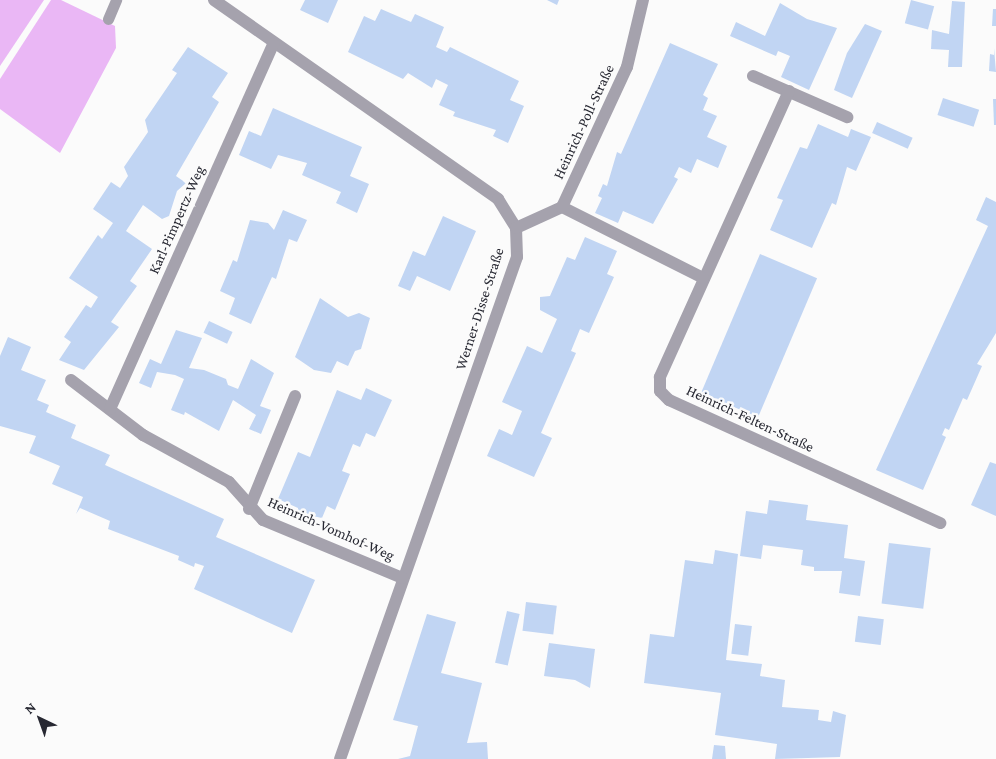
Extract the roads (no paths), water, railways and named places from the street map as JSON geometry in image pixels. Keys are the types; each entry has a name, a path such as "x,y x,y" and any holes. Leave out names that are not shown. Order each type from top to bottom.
{"street":[{"path":"214,0 273,44 498,200 516,228 562,207 703,278"},
{"name":"Heinrich-Poll-Straße","path":"562,207 627,67 644,0"},
{"name":"Karl-Pimpertz-Weg","path":"110,409 273,44"},
{"path":"753,76 848,117"},
{"name":"Heinrich-Felten-Straße","path":"790,91 703,278 660,377 660,391 669,400 940,523"},
{"name":"Werner-Disse-Straße","path":"340,759 402,578 517,257 516,228"},
{"name":"Heinrich-Vomhof-Weg","path":"71,380 143,435 229,482 249,509 263,520 402,578"},
{"name":"Heinrich-Vomhof-Weg","path":"249,509 295,396"}],"lane":[{"path":"108,20 116,0"}]}
